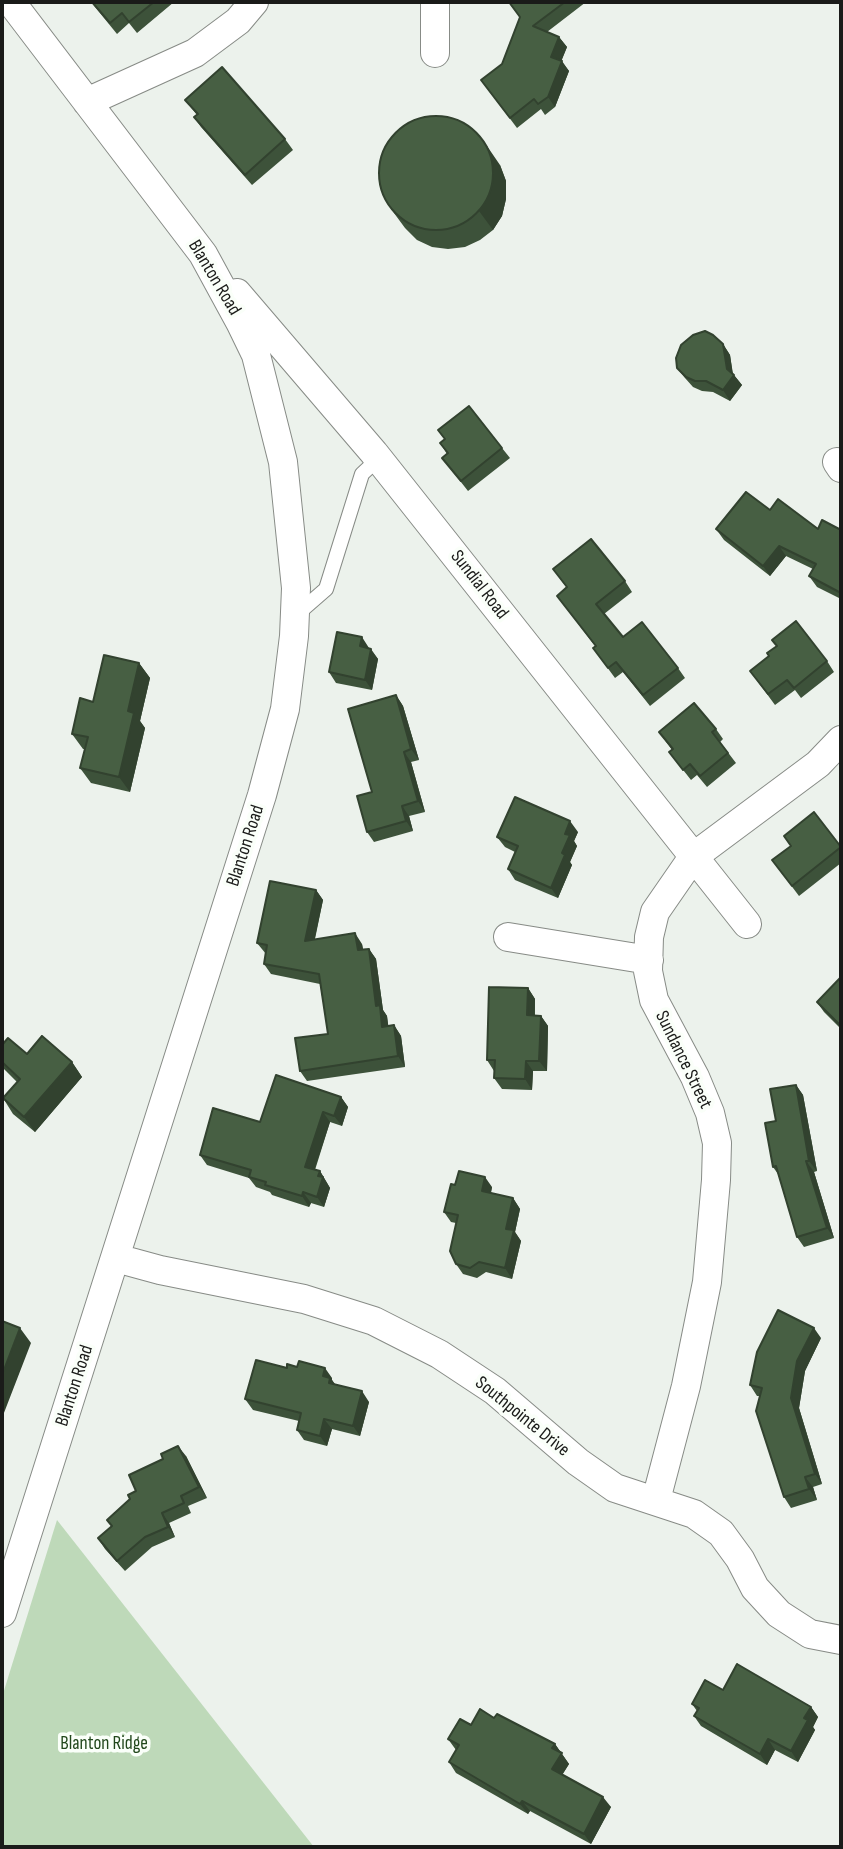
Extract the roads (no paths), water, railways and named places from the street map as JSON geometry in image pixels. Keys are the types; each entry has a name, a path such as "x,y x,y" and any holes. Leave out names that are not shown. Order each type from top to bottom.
{"street":[{"name":"Blanton Road","path":"2,1613 262,796 285,709 296,588 284,476 269,401 256,355 203,254 11,2"},
{"path":"87,102 195,53 238,21 254,2"},
{"path":"435,2 435,53"},
{"name":"Sundial Road","path":"203,254 379,459 747,924"},
{"name":"Sundance Street","path":"656,1500 686,1386 707,1282 717,1143 710,1113 695,1077 654,1000 648,971 649,937 655,912 693,857 818,764 841,740"},
{"path":"508,937 649,960"},
{"name":"Southpointe Drive","path":"116,1258 160,1270 304,1299 374,1321 439,1354 495,1391 578,1462 615,1488 694,1514 720,1533 740,1559 755,1588 779,1614 810,1634 841,1640"}],"lane":[{"path":"294,617 326,589 359,480 379,459"}],"park label":[{"name":"Blanton Ridge","path":"104,1744"}]}
